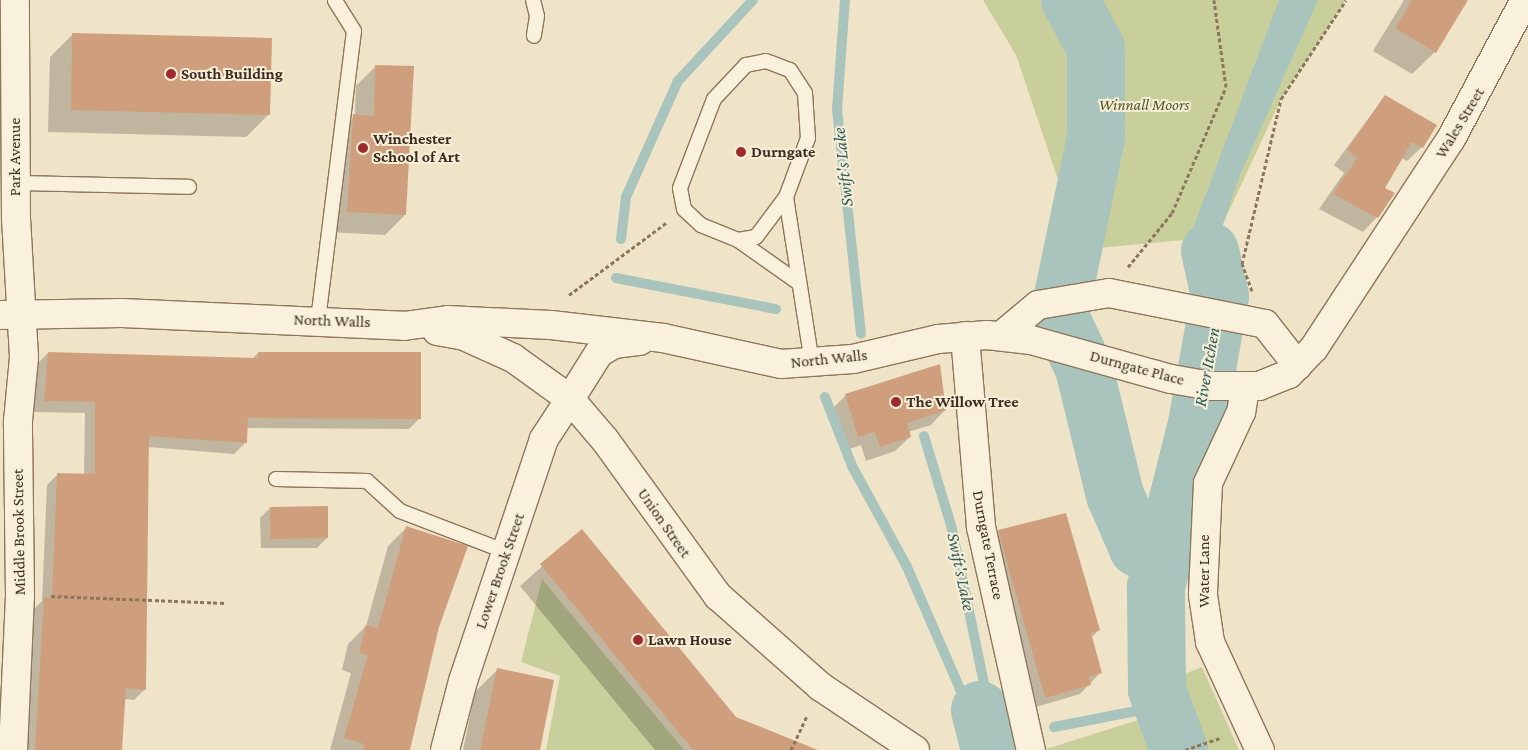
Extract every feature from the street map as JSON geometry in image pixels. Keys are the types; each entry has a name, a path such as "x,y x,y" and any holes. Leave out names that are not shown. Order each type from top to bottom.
{"street":[{"name":"Park Avenue","path":"9,314 15,183 15,0"},
{"name":"Wales Street","path":"1386,241 1499,56 1525,0"},
{"name":"Durngate Place","path":"965,336 1001,336 1054,346 1171,379 1240,387 1280,379 1298,366 1314,348 1386,241"},
{"path":"1001,336 1038,305 1108,293 1265,324 1298,366"},
{"name":"North Walls","path":"9,314 318,320 404,326 458,320 551,325 663,338 781,364 812,363 965,336"},
{"name":"Middle Brook Street","path":"9,314 24,357 18,422 20,595 13,750"},
{"name":"Union Street","path":"404,326 464,336 512,358 570,399 605,440 718,596 821,687 915,750"},
{"name":"Durngate Terrace","path":"965,336 981,527 1031,750"},
{"name":"North Walls","path":"570,399 599,353 614,344 663,338"},
{"name":"Water Lane","path":"1240,387 1241,412 1208,483 1203,595 1212,650 1260,750"},
{"name":"Lower Brook Street","path":"445,750 544,440 570,399"}],"lane":[{"path":"318,320 354,31 335,0"},
{"path":"533,0 537,16 534,36"},
{"path":"738,240 756,237 786,196 808,138 806,93 790,70 766,61 746,65 714,99 680,188 684,209 701,225 738,240 799,283"},
{"path":"15,183 189,187"},
{"path":"786,196 812,363"},
{"path":"276,479 367,481 400,511 507,552"}],"path":[{"path":"1108,293 1172,213 1226,87 1214,0"},
{"path":"1242,264 1280,99 1346,0"},
{"path":"562,300 684,209"},
{"path":"20,595 226,603"},
{"path":"791,750 821,687"},
{"path":"1185,750 1194,746"}],"green space":[{"name":"Winnall Moors","path":"983,0 1346,0 1281,99 1217,237 1098,248 1057,177 1016,55"},
{"path":"542,579 684,750 546,750 560,676 521,662"},
{"path":"1202,667 1239,750 1193,750 1165,682"},
{"path":"1157,714 1169,750 1043,750"}],"water":[{"path":"1279,0 1318,0 1240,175 1213,253 1238,309 1198,303 1187,276 1189,239"}],"building":[{"path":"1412,0 1468,0 1436,53 1395,28"},
{"name":"South Building","path":"72,33 272,38 270,115 71,110"},
{"path":"375,65 414,66 406,215 347,212 353,114 374,116"},
{"path":"1385,95 1437,125 1423,148 1412,142 1385,188 1395,193 1378,218 1333,194 1357,158 1347,150"},
{"path":"48,352 258,358 258,352 421,352 421,419 248,418 247,443 149,436 146,690 126,688 122,750 35,750 44,597 52,598 57,473 95,474 95,402 44,401"},
{"name":"The Willow Tree","path":"940,364 946,410 907,423 911,437 880,447 875,432 858,437 845,394"},
{"path":"328,506 328,538 270,539 270,507"},
{"path":"1066,513 1100,630 1091,633 1102,673 1089,677 1091,685 1045,698 998,530"},
{"path":"406,526 468,546 439,627 410,750 363,750 364,744 344,738 368,655 359,653 366,625 378,628"},
{"name":"Lawn House","path":"582,529 736,717 818,750 693,750 540,564"},
{"path":"497,668 554,680 540,750 480,750"}],"waterway":[{"path":"621,239 626,197 678,81 753,0"},
{"name":"Swift's Lake","path":"845,0 837,109 861,334"},
{"path":"1070,0 1096,48 1096,138 1059,315 1084,368 1115,495 1138,548 1161,557"},
{"name":"River Itchen","path":"1179,750 1157,690 1156,587 1197,424 1220,296 1210,251"},
{"path":"616,278 776,309"},
{"path":"825,397 852,466 907,567 960,689 980,710"},
{"name":"Swift's Lake","path":"924,436 952,529 985,689 980,710"},
{"path":"1054,727 1162,706"},
{"path":"980,710 990,750"},
{"path":"989,739 1002,737"}],"place":[{"name":"South Building","path":"171,74"},
{"name":"Winchester School of Art","path":"363,148"},
{"name":"Durngate","path":"741,152"},
{"name":"The Willow Tree","path":"896,402"},
{"name":"Lawn House","path":"638,640"}]}
